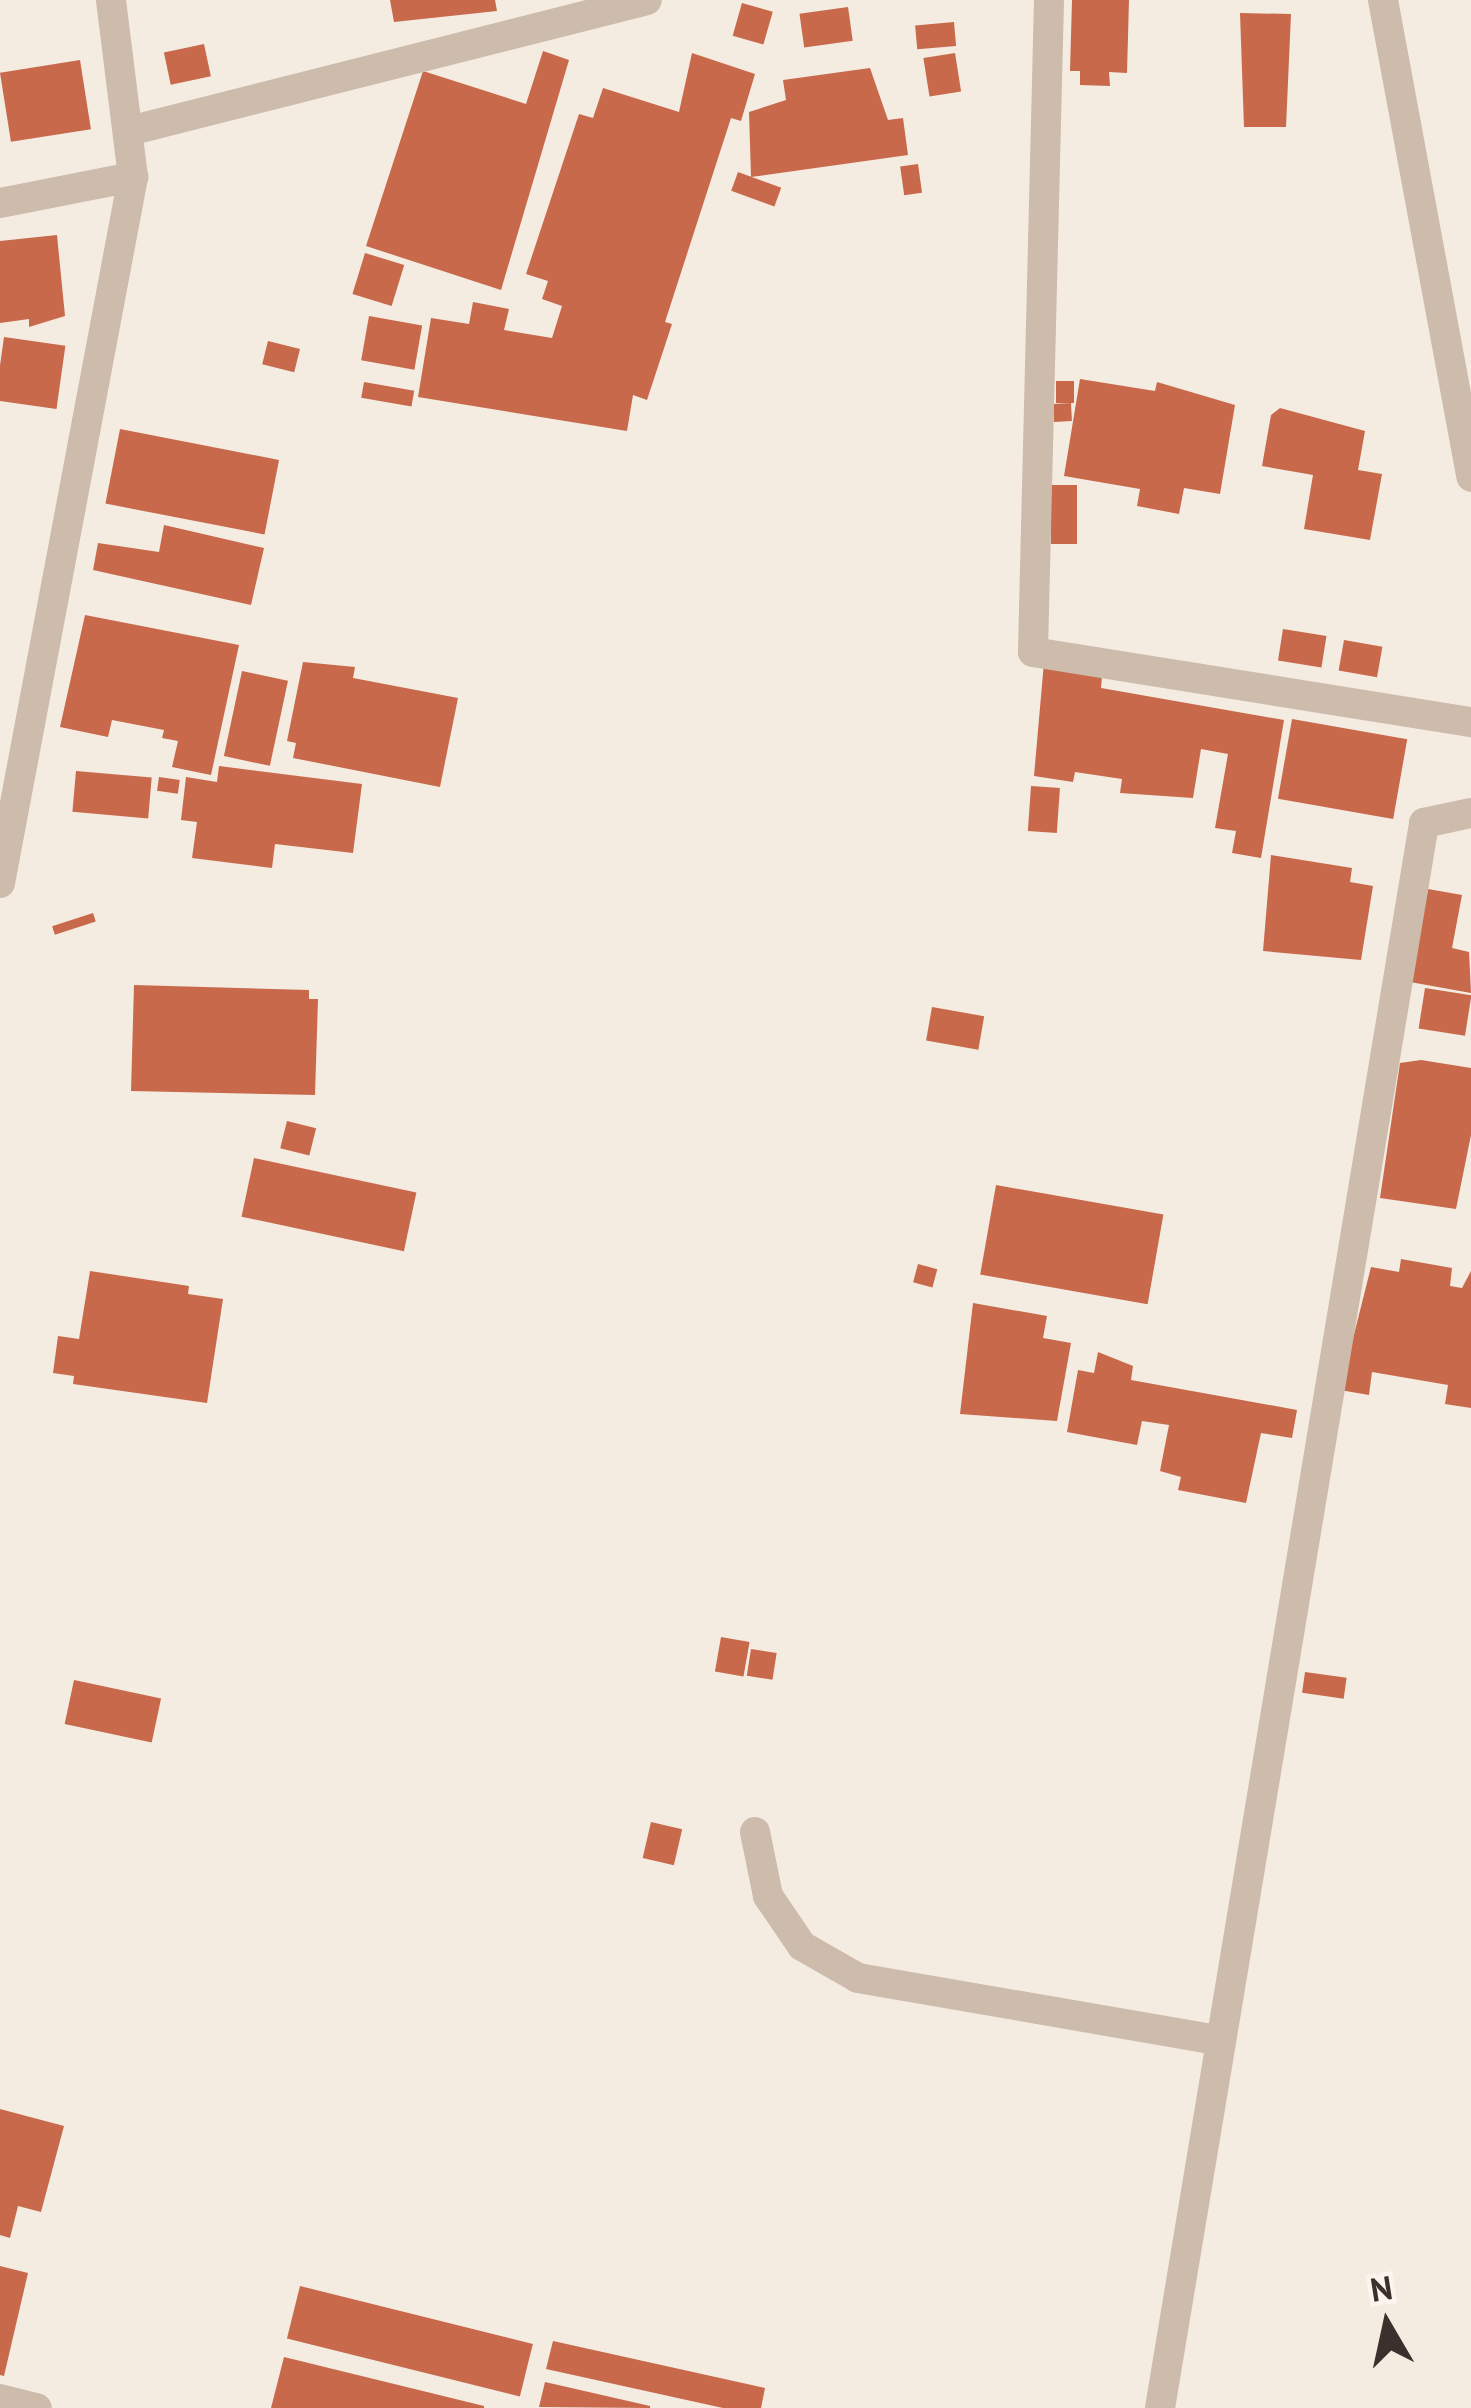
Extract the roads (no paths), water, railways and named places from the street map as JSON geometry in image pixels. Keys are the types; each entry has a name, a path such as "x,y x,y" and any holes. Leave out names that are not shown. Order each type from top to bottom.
{"street":[{"path":"0,883 133,177 111,0"},
{"path":"128,131 646,0"},
{"path":"1049,0 1034,652 1471,722"},
{"path":"1384,0 1471,477"},
{"path":"0,203 133,177"},
{"path":"1160,2408 1424,823 1471,813"},
{"path":"754,1832 767,1896 802,1946 858,1978 1221,2042"},
{"path":"0,2398 37,2408"}]}
